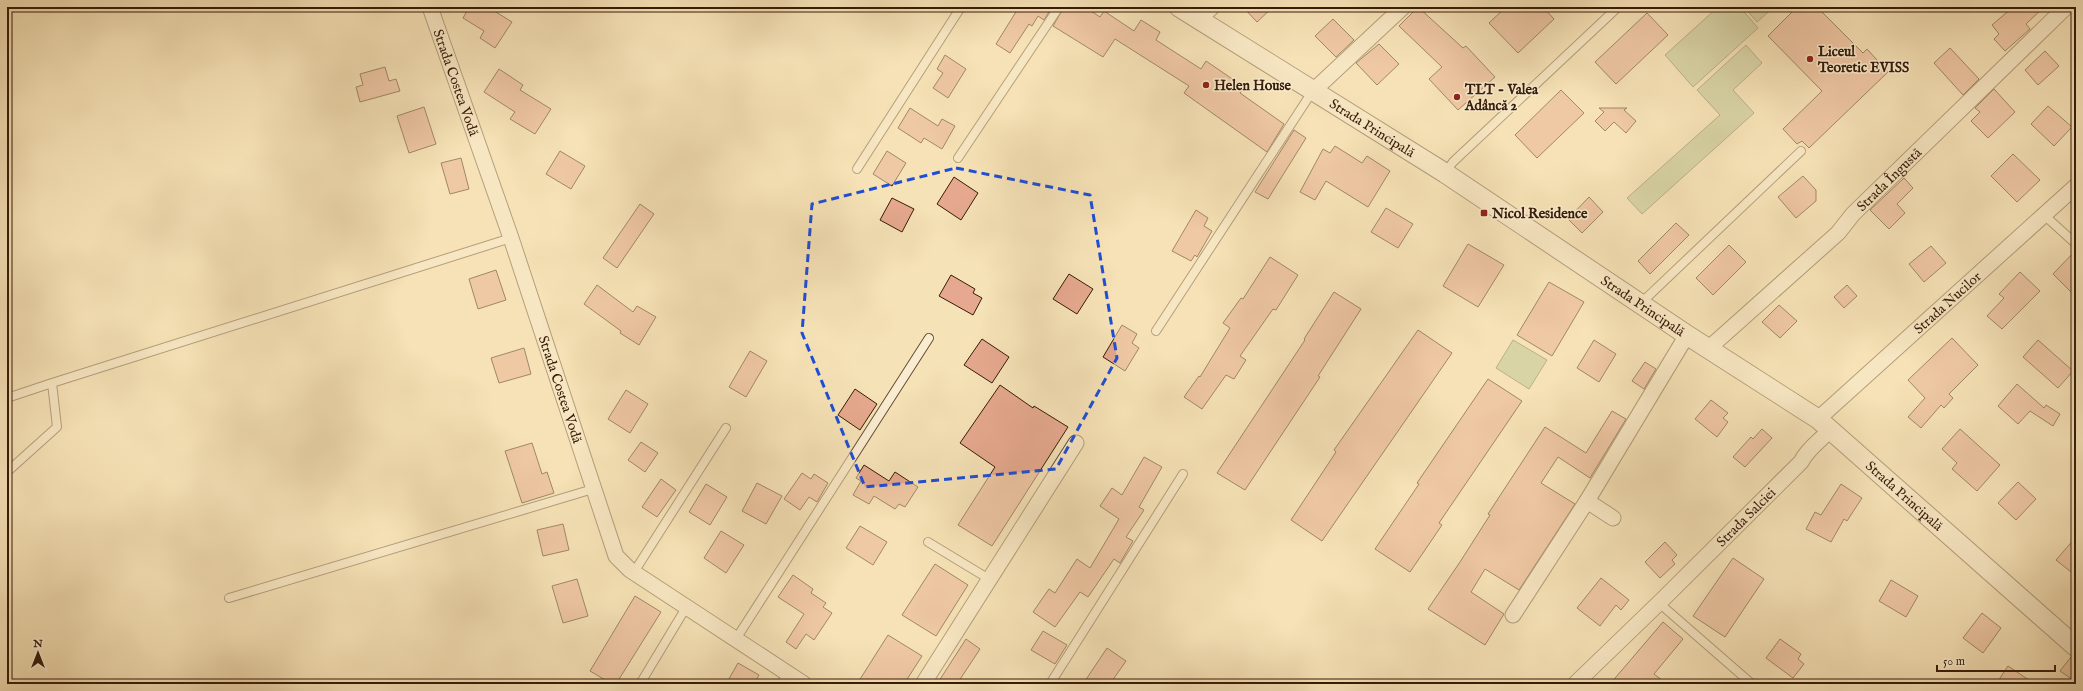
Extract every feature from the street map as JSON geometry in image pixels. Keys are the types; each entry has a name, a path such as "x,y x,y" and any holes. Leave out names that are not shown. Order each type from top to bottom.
{"street":[{"name":"Strada Costea Vodă","path":"430,7 511,238 616,556 634,572 688,606 736,639 784,679 804,684"},
{"name":"Strada Principală","path":"1179,7 1312,92 1445,173 1687,335 1824,424 2076,647"},
{"path":"1198,20 1212,7"},
{"path":"1312,92 1403,7"},
{"name":"Strada Îngustă","path":"1709,348 1838,233 1853,214 2066,7"},
{"name":"Strada Nucilor","path":"1824,424 2076,186"},
{"path":"1513,614 1587,501 1687,335"},
{"name":"Strada Salciei","path":"1575,684 1659,604 1796,467 1813,445 1820,441 1824,424"},
{"path":"923,684 1076,443"},
{"path":"1587,501 1613,518"}],"lane":[{"path":"857,169 961,7"},
{"path":"958,158 1059,7"},
{"path":"1445,173 1453,162 1618,7"},
{"path":"1156,331 1312,92"},
{"path":"1641,303 1801,151"},
{"path":"2044,215 2076,244"},
{"path":"7,398 511,238"},
{"path":"736,639 929,338"},
{"path":"7,472 57,427 52,383"},
{"path":"634,572 726,428"},
{"path":"1050,684 1183,474"},
{"path":"229,598 593,489"},
{"path":"928,542 989,579"},
{"path":"1659,604 1752,684"},
{"path":"640,684 688,606"}],"highlighted area":[{"path":"956,168 1090,195 1117,358 1056,469 865,487 802,333 812,204"}],"green space":[{"path":"1718,7 1740,7 1758,28 1693,87 1665,55"},
{"path":"1744,7 1774,7 1757,22"},
{"path":"1746,45 1762,63 1733,90 1754,113 1642,214 1627,198 1720,115 1697,90"},
{"path":"1513,340 1547,360 1529,389 1496,368"}],"building":[{"path":"469,7 488,7 512,22 495,48 480,38 484,31 463,18"},
{"path":"1019,7 1052,7 1044,20 1038,16 1032,26 1029,24 1010,53 996,44"},
{"path":"1064,7 1085,7 1100,17 1104,11 1134,31 1141,20 1160,32 1156,40 1201,69 1206,61 1244,87 1240,93 1284,124 1267,152 1184,93 1189,86 1115,39 1103,57 1053,26"},
{"path":"1243,7 1273,7 1257,22"},
{"path":"1418,7 1463,48 1466,46 1495,77 1458,110 1429,79 1442,67 1399,26"},
{"path":"1506,7 1543,7 1554,19 1518,53 1489,23"},
{"path":"1797,7 1817,7 1863,53 1867,49 1888,72 1809,148 1802,141 1797,144 1783,129 1822,91 1768,36"},
{"path":"2013,7 2044,7 2026,24 2030,29 2005,51 1994,39 1999,34 1992,25"},
{"path":"1647,13 1668,35 1616,84 1595,62"},
{"path":"1333,19 1354,40 1336,57 1315,36"},
{"path":"1379,44 1399,64 1377,85 1356,63"},
{"path":"1950,48 1979,79 1963,95 1934,63"},
{"path":"2045,51 2059,66 2038,85 2025,70"},
{"path":"945,55 966,69 948,98 933,88 943,73 937,69"},
{"path":"385,67 389,81 396,79 400,91 360,102 356,87 363,85 360,74"},
{"path":"499,69 523,85 520,90 551,109 535,134 510,119 515,112 484,92"},
{"path":"1994,89 2015,112 1988,138 1971,121 1980,112 1975,108"},
{"path":"1561,90 1584,113 1537,158 1515,135"},
{"path":"2048,106 2072,127 2054,146 2031,124"},
{"path":"424,107 436,144 409,153 397,116"},
{"path":"910,108 938,126 942,119 955,126 942,149 924,138 921,143 898,128"},
{"path":"1599,108 1627,108 1624,110 1636,121 1626,133 1614,122 1605,131 1595,121 1604,112"},
{"path":"1294,130 1306,138 1268,199 1255,192"},
{"path":"1335,146 1362,163 1367,156 1390,171 1368,207 1326,181 1315,200 1300,192 1323,149 1330,153"},
{"path":"560,151 585,166 571,189 546,174"},
{"path":"887,151 906,163 892,186 873,174"},
{"path":"2013,154 2040,180 2017,202 1991,176"},
{"path":"461,158 469,189 450,194 441,163"},
{"path":"1803,176 1816,190 1816,201 1796,218 1778,197"},
{"path":"954,177 978,193 961,220 937,204"},
{"path":"1904,178 1913,188 1897,204 1905,213 1889,229 1870,210"},
{"path":"1589,197 1603,212 1582,233 1568,219"},
{"path":"892,198 914,209 902,232 880,220"},
{"path":"640,204 654,214 617,268 603,258"},
{"path":"1386,208 1413,224 1398,248 1371,232"},
{"path":"1196,210 1208,218 1204,226 1212,231 1197,257 1195,255 1191,261 1172,251"},
{"path":"1676,223 1689,235 1650,274 1638,261"},
{"path":"1468,244 1504,265 1478,307 1443,286"},
{"path":"1729,245 1746,262 1713,295 1696,278"},
{"path":"1931,246 1946,263 1924,282 1909,264"},
{"path":"2076,250 2076,297 2053,274"},
{"path":"1270,257 1298,275 1276,310 1273,309 1240,356 1246,360 1234,379 1226,375 1202,409 1184,397 1199,376 1200,377 1230,328 1223,323 1241,298 1243,299"},
{"path":"496,270 506,300 478,309 469,279"},
{"path":"2020,272 2040,291 2002,329 1987,316 2004,298 1999,294"},
{"path":"1069,274 1093,289 1077,314 1053,299"},
{"path":"951,275 975,289 973,293 982,298 973,315 939,296"},
{"path":"1549,282 1584,302 1552,356 1517,335"},
{"path":"597,285 633,312 637,306 656,317 639,345 620,333 621,331 584,304"},
{"path":"1847,285 1857,296 1844,308 1834,297"},
{"path":"1334,292 1361,309 1318,376 1320,377 1245,490 1217,473 1305,340 1304,339"},
{"path":"1779,305 1797,321 1780,338 1762,322"},
{"path":"1122,325 1137,334 1132,343 1139,348 1125,371 1103,357"},
{"path":"1418,330 1452,353 1322,541 1291,520 1336,452 1334,450"},
{"path":"1952,338 1978,365 1949,394 1953,398 1944,408 1941,405 1921,428 1908,417 1925,398 1908,380"},
{"path":"982,339 1009,357 992,383 964,365"},
{"path":"1594,340 1616,354 1599,382 1577,368"},
{"path":"2038,340 2073,371 2058,388 2023,357"},
{"path":"524,348 531,374 499,383 491,358"},
{"path":"750,351 767,361 746,397 729,387"},
{"path":"1645,362 1656,369 1644,389 1632,381"},
{"path":"1488,379 1522,401 1439,523 1442,525 1410,572 1375,549 1419,484 1417,483"},
{"path":"2017,384 2044,408 2046,405 2060,414 2053,426 2030,411 2018,424 1998,406"},
{"path":"1000,385 1033,408 1034,406 1068,427 992,546 958,525 995,467 960,443"},
{"path":"855,389 877,404 860,430 838,415"},
{"path":"626,390 648,404 630,433 608,419"},
{"path":"1711,400 1728,413 1723,418 1728,422 1717,437 1695,419"},
{"path":"1612,411 1626,419 1590,478 1558,457 1541,483 1575,504 1519,590 1485,569 1471,592 1504,614 1485,645 1428,609 1460,562 1490,515 1488,514 1545,427 1586,453"},
{"path":"1762,429 1772,438 1745,467 1733,457 1751,437 1753,439"},
{"path":"1960,429 2000,465 1977,491 1952,469 1957,463 1942,449"},
{"path":"641,442 658,453 645,472 628,460"},
{"path":"532,443 542,474 547,472 554,493 522,503 505,451"},
{"path":"1144,457 1162,467 1139,507 1144,510 1126,537 1133,541 1120,563 1114,559 1088,597 1080,592 1055,627 1033,612 1049,589 1055,593 1077,559 1090,568 1119,519 1100,506 1112,488 1122,495"},
{"path":"864,465 889,481 895,472 918,487 905,507 899,504 895,509 874,496 869,504 853,495 861,481 856,478"},
{"path":"802,473 811,479 814,474 828,483 817,502 809,497 800,510 784,499"},
{"path":"661,479 676,490 657,517 642,507"},
{"path":"2018,482 2036,499 2016,520 1998,503"},
{"path":"757,483 782,496 766,524 742,511"},
{"path":"706,484 727,497 710,525 689,512"},
{"path":"1841,484 1862,498 1847,521 1844,519 1831,542 1806,529 1815,512 1821,515"},
{"path":"563,524 569,550 543,556 537,530"},
{"path":"860,526 887,542 873,565 846,548"},
{"path":"721,531 744,545 726,573 704,558"},
{"path":"2076,537 2076,576 2056,560"},
{"path":"1665,542 1677,555 1672,560 1675,564 1660,578 1645,562"},
{"path":"1733,558 1764,579 1725,637 1693,616"},
{"path":"935,564 968,585 936,636 902,615"},
{"path":"793,575 813,589 811,593 826,603 823,607 832,613 814,640 806,634 796,649 786,642 804,614 778,597"},
{"path":"1601,578 1629,600 1621,610 1616,605 1600,626 1577,608"},
{"path":"577,579 588,616 563,623 552,586"},
{"path":"1891,580 1918,596 1906,617 1879,601"},
{"path":"635,596 661,612 616,684 612,684 590,671"},
{"path":"1982,613 2001,628 1983,653 1963,638"},
{"path":"1663,622 1683,639 1654,674 1667,684 1610,684"},
{"path":"1043,631 1067,645 1055,664 1031,650"},
{"path":"888,635 922,656 904,684 857,684"},
{"path":"966,639 980,649 957,684 937,684"},
{"path":"1780,639 1801,654 1798,659 1804,664 1793,678 1766,658"},
{"path":"1107,648 1126,661 1110,684 1083,684"},
{"path":"2071,657 2076,658 2076,682 2060,671"},
{"path":"738,663 759,675 754,684 726,684"},
{"path":"2008,666 2035,684 1996,684"}],"place":[{"name":"Liceul Teoretic EVISS","path":"1810,59"},
{"name":"Helen House","path":"1206,85"},
{"name":"TLT - Valea Adâncă 2","path":"1457,97"},
{"name":"Nicol Residence","path":"1484,213"}]}
